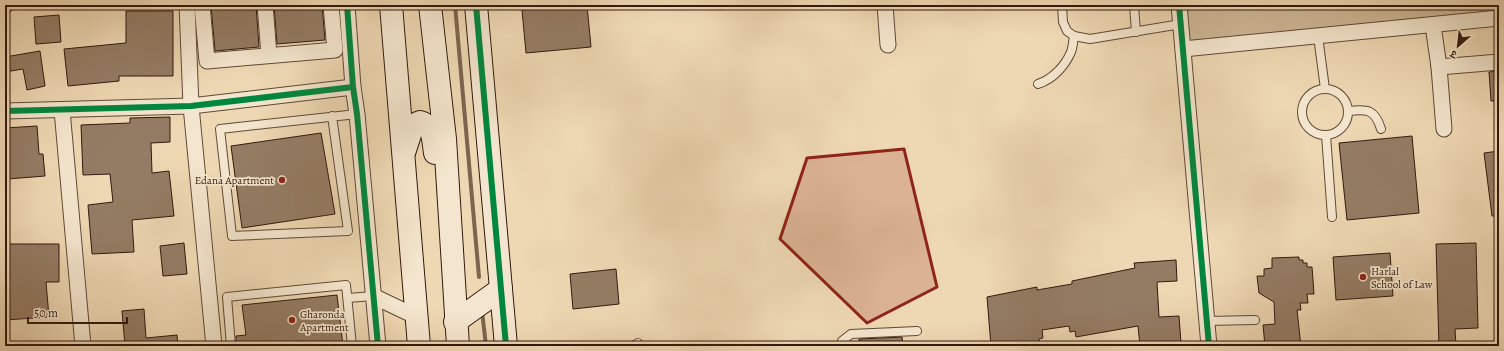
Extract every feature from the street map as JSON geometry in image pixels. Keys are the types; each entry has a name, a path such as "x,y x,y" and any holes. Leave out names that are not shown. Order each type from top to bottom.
{"main road":[{"path":"391,5 419,346"},
{"path":"430,5 445,139 455,322 458,346"},
{"path":"476,5 506,346"},
{"path":"404,153 413,125 420,122 424,123 431,129 438,166 447,178"},
{"path":"455,322 500,289"}],"street":[{"path":"187,5 191,106 214,346"},
{"path":"202,5 207,61 351,49"},
{"path":"265,5 269,56"},
{"path":"331,5 335,50"},
{"path":"347,5 353,87 357,114 378,346"},
{"path":"886,5 888,46"},
{"path":"1179,5 1209,346"},
{"path":"1183,49 1499,18"},
{"path":"1433,25 1439,67 1444,129"},
{"path":"1439,67 1499,62"},
{"path":"5,111 191,106 353,87"},
{"path":"62,110 83,346"},
{"path":"373,296 417,317"}],"lane":[{"path":"1062,5 1063,22 1067,31 1074,36 1090,39 1181,24"},
{"path":"1134,5 1136,32"},
{"path":"1038,84 1046,82 1056,75 1071,52 1074,36"},
{"path":"1318,36 1325,89"},
{"path":"1325,89 1334,90 1342,95 1347,103 1349,112 1347,121 1342,128 1335,134 1326,136 1317,134 1309,129 1304,122 1302,113 1303,104 1308,96 1316,91 1325,89"},
{"path":"1349,112 1364,109 1368,111 1378,120 1381,129"},
{"path":"332,116 348,231 232,236 220,129 332,116 357,114"},
{"path":"1326,136 1332,217"},
{"path":"231,346 227,297 346,285 352,346"},
{"path":"348,298 373,296"},
{"path":"1207,321 1255,320"},
{"path":"840,346 842,341 851,334 917,331"}],"highlighted area":[{"path":"904,149 937,287 867,323 780,239 807,158"}],"shaded area":[{"path":"1179,5 1499,5 1499,18 1183,49"}],"building":[{"path":"211,5 256,5 259,47 215,51"},
{"path":"274,5 322,5 325,40 277,44"},
{"path":"533,5 587,5 591,47 526,53 522,10 533,9"},
{"path":"126,11 173,11 173,76 119,76 119,81 68,86 64,49 126,43"},
{"path":"59,15 61,42 36,44 34,17"},
{"path":"40,51 45,86 27,90 23,69 5,72 5,57"},
{"path":"1499,71 1499,101 1491,101 1489,72"},
{"path":"170,117 170,142 151,143 152,173 169,171 174,216 132,220 134,252 92,254 88,205 113,202 110,174 83,175 81,125 130,123 130,118"},
{"path":"37,126 39,154 43,154 45,176 8,179 5,154 5,128"},
{"name":"Edana Apartment","path":"321,133 335,214 242,228 231,146"},
{"path":"1412,136 1419,213 1347,220 1339,143"},
{"path":"1499,151 1499,216 1492,216 1484,153"},
{"path":"184,243 187,274 163,276 160,246"},
{"path":"1476,243 1478,328 1455,329 1456,346 1439,346 1436,244"},
{"path":"9,244 59,244 59,282 46,282 49,317 5,320 5,287 9,287"},
{"name":"Harlal School of Law","path":"1390,253 1393,296 1336,300 1333,257"},
{"path":"1299,257 1299,260 1303,260 1303,263 1307,263 1307,267 1312,267 1314,294 1307,294 1308,303 1300,303 1301,310 1297,310 1301,346 1265,346 1263,325 1275,324 1274,302 1259,293 1257,276 1264,276 1264,269 1272,268 1272,258"},
{"path":"1176,260 1177,281 1157,282 1159,317 1179,316 1181,343 1140,346 1138,326 1076,337 1075,331 1070,332 1069,326 1042,330 1043,338 1039,339 1040,345 991,346 987,297 1037,287 1037,290 1072,284 1072,281 1135,268 1134,263"},
{"path":"616,269 619,304 573,309 570,274"},
{"name":"Gharonda Apartment","path":"337,295 343,346 236,346 236,336 246,335 242,305"},
{"path":"144,309 146,338 177,335 178,346 125,346 122,311"},
{"path":"902,337 903,346 859,346 859,339"}],"waterway":[{"path":"455,5 479,277"},
{"path":"482,311 486,346"}],"cycle path":[{"path":"347,5 353,87 357,114 378,346"},
{"path":"476,5 506,346"},
{"path":"1179,5 1209,346"},
{"path":"5,111 191,106 353,87"}],"place":[{"name":"Edana Apartment","path":"282,180"},
{"name":"Harlal School of Law","path":"1363,277"},
{"name":"Gharonda Apartment","path":"292,320"}]}
